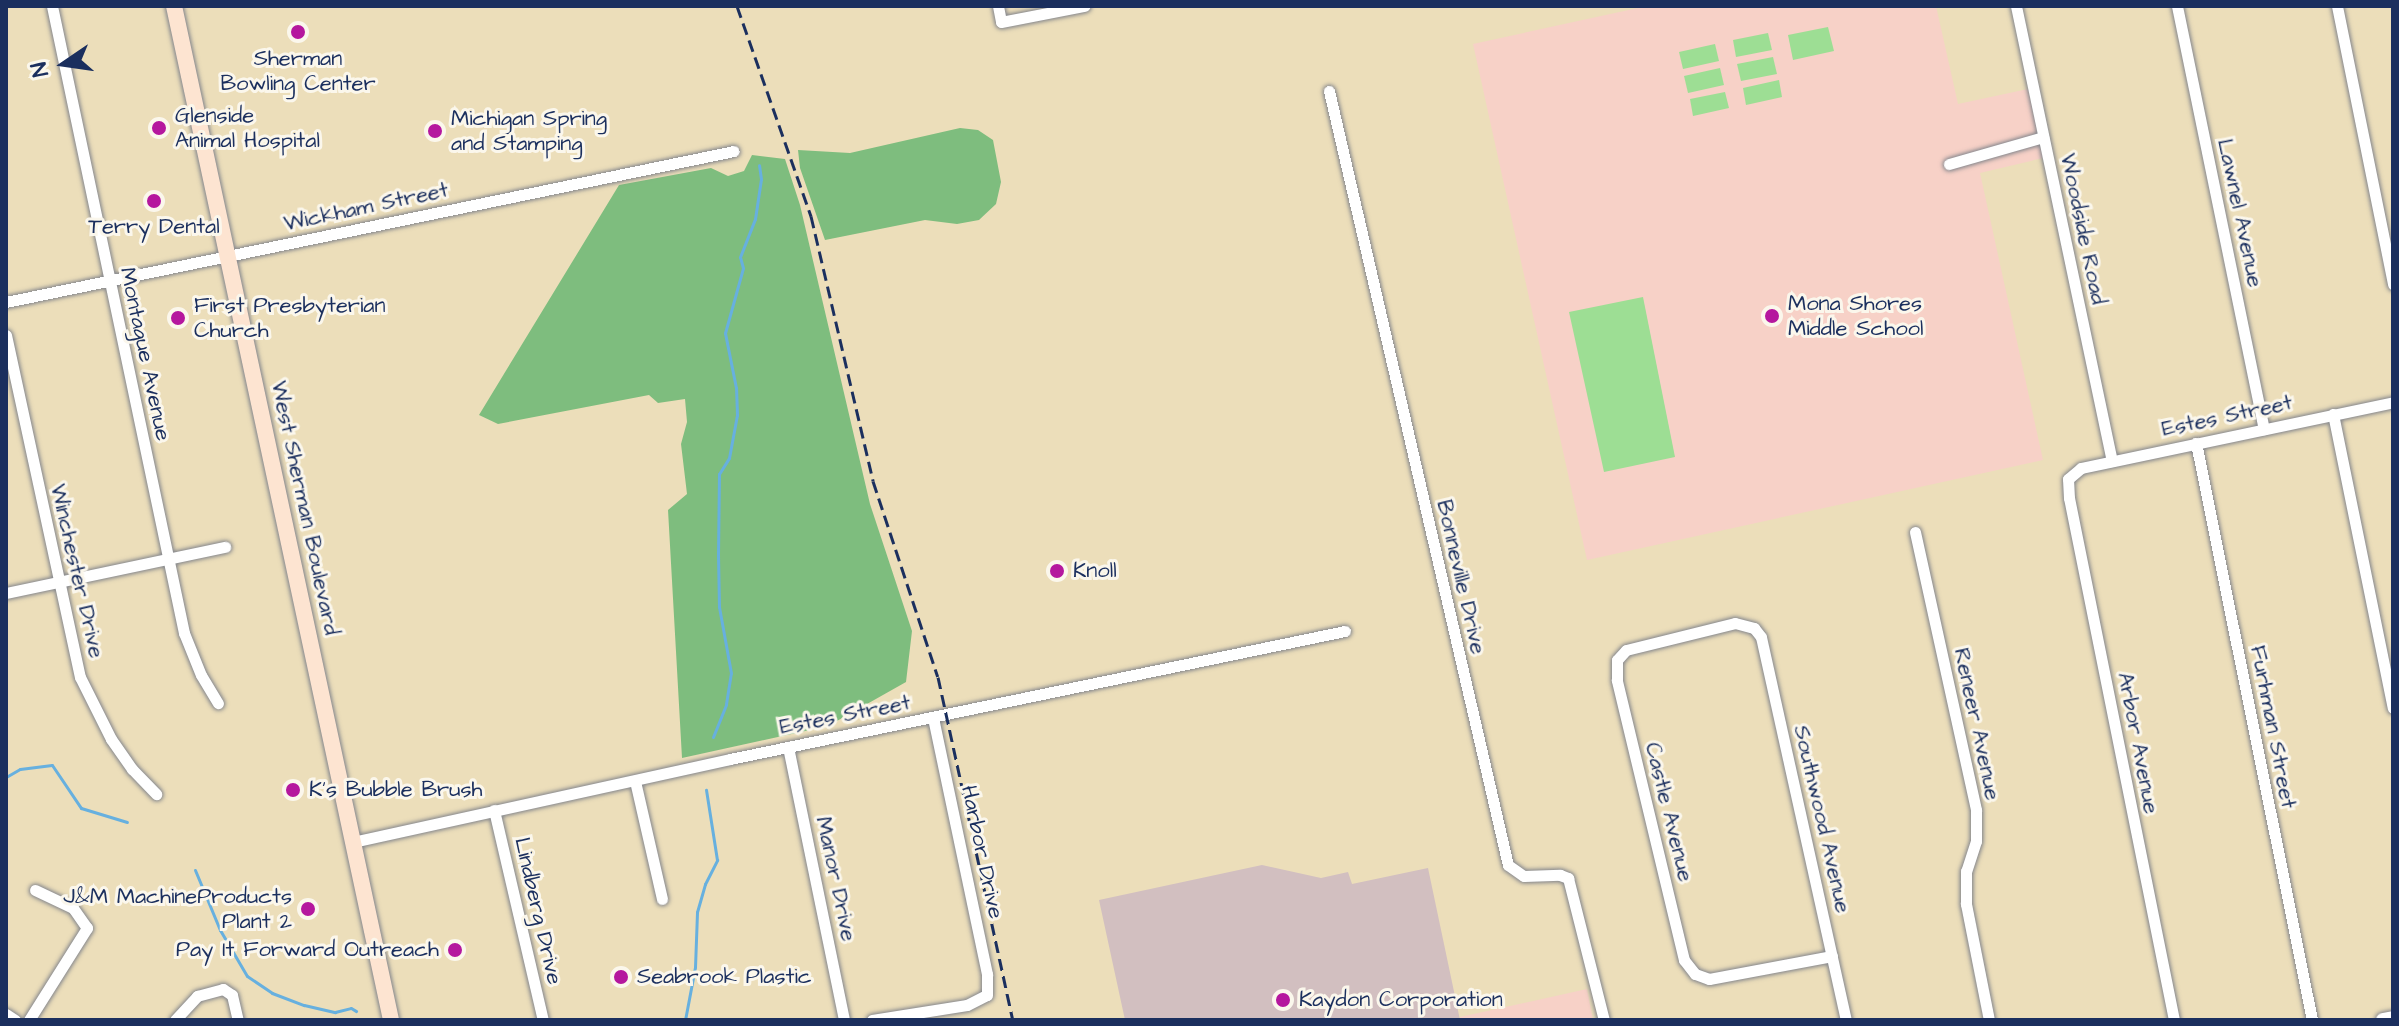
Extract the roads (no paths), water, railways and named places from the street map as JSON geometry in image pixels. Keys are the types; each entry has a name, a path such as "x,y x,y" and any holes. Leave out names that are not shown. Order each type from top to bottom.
{"main road":[{"name":"West Sherman Boulevard","path":"174,6 230,256 391,1020"}],"street":[{"name":"Montague Avenue","path":"52,6 184,633 201,675 218,703"},
{"path":"998,6 1001,22 1084,6"},
{"name":"Woodside Road","path":"2016,6 2112,461"},
{"name":"Lawnel Avenue","path":"2177,6 2264,429"},
{"path":"2337,6 2393,284"},
{"name":"Bonneville Drive","path":"1329,91 1508,865 1524,876 1560,875 1568,878 1604,1020"},
{"path":"1949,164 2043,137"},
{"name":"Wickham Street","path":"6,302 734,151"},
{"name":"Winchester Drive","path":"6,335 74,657 88,696 132,769 156,794"},
{"name":"Estes Street","path":"2072,474 2075,469 2393,402"},
{"path":"2333,414 2393,708"},
{"name":"Furhman Street","path":"2196,443 2312,1020"},
{"name":"Arbor Avenue","path":"2072,474 2069,498 2174,1020"},
{"name":"Reneer Avenue","path":"1915,532 1976,810 1976,841 1966,871 1966,904 1989,1020"},
{"path":"6,593 225,547"},
{"name":"Castle Avenue","path":"1754,628 1735,623 1638,644 1620,656 1616,672 1620,695 1684,960 1695,974 1709,979 1832,956"},
{"name":"Southwood Avenue","path":"1754,628 1761,637 1846,1020"},
{"name":"Estes Street","path":"353,842 788,747 1345,631"},
{"name":"Harbor Drive","path":"872,1020 967,1005 987,995 987,974 933,718"},
{"name":"Manor Drive","path":"788,747 844,1020"},
{"path":"635,781 662,899"},
{"name":"Lindberg Drive","path":"494,810 543,1020"},
{"path":"29,1020 87,928 73,908 35,890"},
{"path":"175,1020 197,996 223,989 232,995 237,1016"},
{"path":"6,1014 15,1020"}],"waterway":[{"path":"713,737 726,704 731,673 719,607 718,555 719,474 729,458 737,415 736,388 725,333 743,268 740,257 755,219 761,179 759,165"},
{"path":"6,777 20,769 52,765 81,808 127,822"},
{"path":"685,1020 695,967 697,912 705,884 717,860 706,790"},
{"path":"195,870 220,930 247,976 272,993 304,1005 335,1012 351,1008 356,1011"}],"railway":[{"path":"737,6 811,216 873,481 938,677 1013,1020"}],"place":[{"name":"Sherman Bowling Center","path":"298,32"},
{"name":"Glenside Animal Hospital","path":"159,128"},
{"name":"Michigan Spring and Stamping","path":"435,131"},
{"name":"Terry Dental","path":"154,201"},
{"name":"Mona Shores Middle School","path":"1772,316"},
{"name":"First Presbyterian Church","path":"178,318"},
{"name":"Knoll","path":"1057,571"},
{"name":"K's Bubble Brush","path":"293,790"},
{"name":"J&M MachineProducts Plant 2","path":"308,909"},
{"name":"Pay It Forward Outreach","path":"455,950"},
{"name":"Seabrook Plastic","path":"621,977"},
{"name":"Kaydon Corporation","path":"1283,1000"}]}
